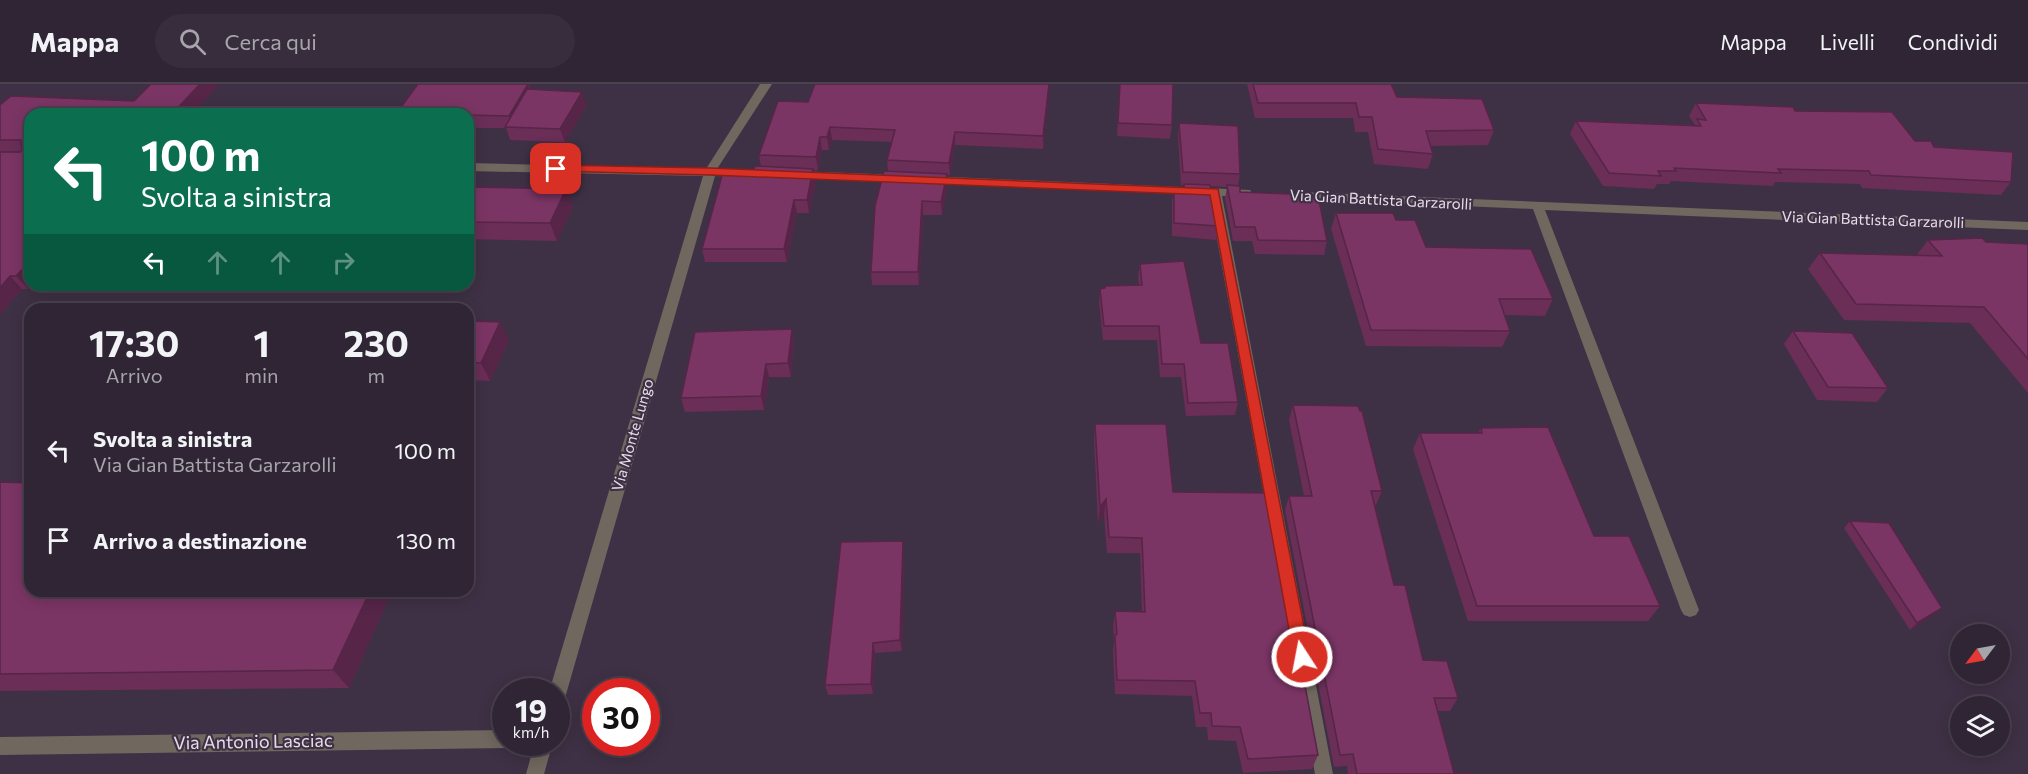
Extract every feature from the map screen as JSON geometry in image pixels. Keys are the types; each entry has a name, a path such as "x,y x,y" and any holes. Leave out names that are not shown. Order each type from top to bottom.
{"street":[{"name":"Via Monte Lungo","path":"562,678 710,171 766,84"},
{"path":"474,167 757,173"},
{"path":"781,174 1262,194"},
{"path":"1215,192 1324,774"},
{"name":"Via Gian Battista Garzarolli","path":"1286,195 2028,226"},
{"path":"1538,207 1690,610"},
{"name":"Via Antonio Lasciac","path":"0,746 492,739"},
{"path":"536,774 540,756"}],"building":[{"path":"151,84 200,84 178,108 24,108 24,267 16,276 10,276 0,288 0,152 20,152 22,150 21,140 0,140 0,105 11,96 134,101"},
{"path":"418,84 528,84 509,116 474,115 474,108 400,108"},
{"path":"815,84 1049,84 1043,136 955,132 949,163 887,160 895,130 830,127 827,137 820,137 816,157 759,155 778,101 808,102"},
{"path":"1120,84 1173,84 1172,125 1118,123"},
{"path":"1253,84 1391,84 1397,97 1482,99 1494,130 1426,131 1433,154 1378,149 1372,117 1359,117 1356,103 1258,103"},
{"path":"527,89 582,92 560,129 505,127"},
{"path":"1696,103 1793,107 1795,111 1892,112 1915,141 1931,141 1934,147 2013,152 2011,182 1871,175 1869,171 1778,169 1781,173 1674,168 1676,171 1658,171 1661,176 1609,173 1576,121 1701,126 1697,119 1706,120"},
{"path":"1179,123 1238,126 1240,174 1183,172"},
{"path":"755,166 813,169 807,200 794,200 784,249 702,249 723,172 753,172"},
{"path":"884,171 947,174 941,202 922,201 918,272 871,272 875,206"},
{"path":"1184,184 1210,185 1218,226 1174,223 1174,188 1184,189"},
{"path":"1227,185 1240,186 1240,192 1318,195 1327,241 1258,240 1255,227 1235,227"},
{"path":"474,187 566,189 550,223 474,222"},
{"path":"1336,213 1393,213 1396,220 1415,220 1426,247 1531,249 1553,299 1499,299 1510,331 1371,330"},
{"path":"1982,238 1986,242 2028,244 2028,359 1984,307 1856,304 1820,253 1942,256 1928,240"},
{"path":"1184,261 1201,343 1228,343 1238,402 1188,403 1184,364 1162,364 1159,326 1104,326 1100,289 1105,286 1142,285 1140,264"},
{"path":"474,321 500,322 481,363 474,362"},
{"path":"792,329 788,363 766,364 761,396 681,398 695,332"},
{"path":"1793,331 1852,333 1888,388 1828,387"},
{"path":"1293,405 1358,406 1362,411 1382,491 1371,491 1394,585 1405,585 1423,660 1447,661 1458,698 1434,698 1454,773 1472,774 1357,774 1353,754 1340,755 1289,496 1312,496"},
{"path":"1095,424 1166,424 1173,492 1269,493 1318,755 1248,759 1240,727 1212,726 1211,713 1200,713 1195,681 1117,680 1115,611 1145,612 1142,538 1109,537 1106,499 1100,507"},
{"path":"1548,427 1594,536 1629,536 1660,606 1477,606 1420,433 1482,433 1481,428"},
{"path":"0,482 24,483 24,597 367,597 333,670 0,674"},
{"path":"1850,521 1889,523 1942,608 1917,623"},
{"path":"903,541 900,640 873,643 871,684 825,685 841,542"}],"route":[{"path":"556,169 710,171 1215,192 1302,657"}]}
